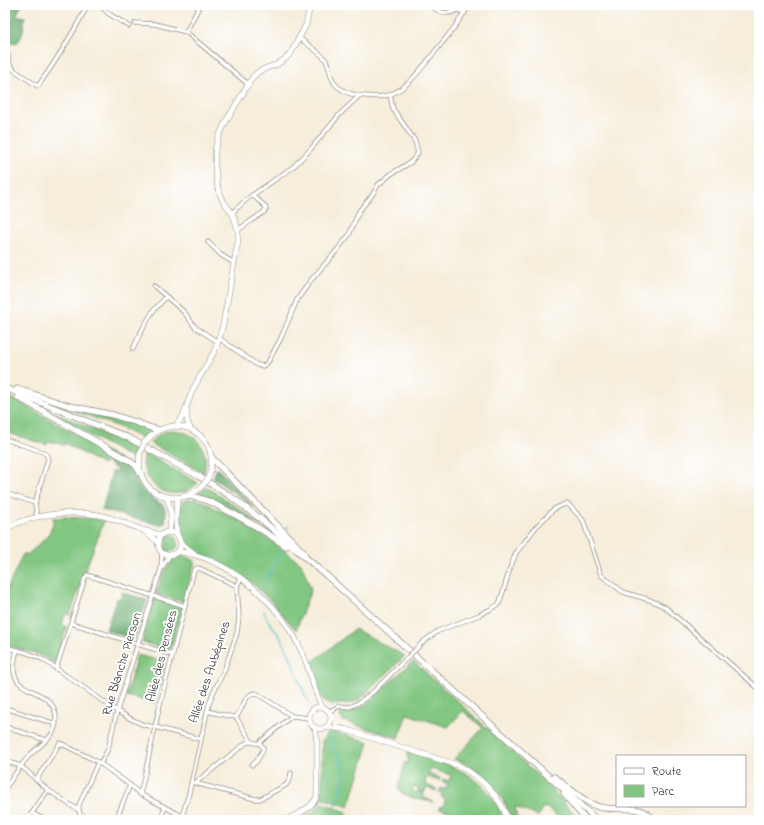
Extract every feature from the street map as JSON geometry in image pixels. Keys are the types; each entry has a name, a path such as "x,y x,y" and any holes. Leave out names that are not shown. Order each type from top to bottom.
{"main road":[{"path":"5,388 70,406 113,415 159,430"},
{"path":"5,388 130,461 136,466 141,474"},
{"path":"5,388 135,442 200,477 230,496 262,520 327,576 597,820"},
{"path":"212,458 327,576"},
{"path":"188,496 205,499 242,518 305,558"},
{"path":"528,758 586,820"},
{"path":"528,758 596,806 611,809 641,810 655,820"}],"street":[{"path":"6,54 8,55 9,63 14,70 38,86 88,5"},
{"path":"99,5 109,14 129,26"},
{"path":"186,32 200,5"},
{"path":"176,426 183,416 193,389 214,352 219,340 229,295 238,242 238,230 235,220 232,213 223,201 218,189 215,167 215,150 225,123 252,78 258,72 276,65 291,53 306,25 310,5"},
{"path":"429,5 442,12 452,13 459,10 464,13"},
{"path":"299,38 324,58 330,71 331,78 338,87 359,96 374,97 390,95 405,86 419,72 457,24 468,5"},
{"path":"135,23 155,24 186,32 248,84"},
{"path":"154,286 184,312 195,327 219,340 257,365 262,366 268,362 281,338 297,300 311,280 333,256 349,235 359,211 373,194 378,185 391,174 411,162 418,153 415,141 393,109 390,95"},
{"path":"232,213 252,194 293,167 309,151 340,114 359,96"},
{"path":"238,230 266,209 265,206 252,194"},
{"path":"208,242 221,255 234,263"},
{"path":"133,349 153,311 166,297"},
{"path":"186,406 187,421 190,428"},
{"path":"167,426 176,426 190,428 202,437 207,443 212,458 209,477 204,484 196,492 188,496 178,498 166,497 154,491 144,480 141,474 139,461 144,443 151,436 167,426"},
{"path":"5,439 43,452 47,456 48,459 35,503 37,517"},
{"path":"5,493 35,503"},
{"path":"166,497 170,504 171,525 169,532"},
{"path":"161,535 158,542 162,553 170,555 178,551 181,543 177,535 176,507 178,498"},
{"path":"330,711 339,706 350,707 360,702 374,691 423,642 438,631 479,615 498,604 516,553 536,527 554,510 567,503 583,520 601,576 623,592 665,606 759,689"},
{"path":"5,528 37,517 78,514 112,519 161,535 172,532 177,535"},
{"path":"142,530 158,542"},
{"path":"181,543 198,556"},
{"path":"178,551 198,556 219,565 241,579 264,598 281,617 299,645 306,661 315,692 322,706 330,711 332,716 330,724 324,728 317,742"},
{"name":"Rue Blanche Pierson","path":"161,569 162,553"},
{"name":"Rue Blanche Pierson","path":"78,810 99,763 108,749 117,711 152,596 161,569 170,555"},
{"name":"Allée des Pensées","path":"140,794 155,726 194,570 197,568 201,569 237,586"},
{"path":"56,669 87,575 185,606"},
{"path":"237,586 241,579"},
{"name":"Allée des Aubépines","path":"181,818 193,782 200,739 208,704 224,671 237,633 239,617 237,586"},
{"path":"71,623 173,654"},
{"path":"5,647 38,657 131,719 200,739"},
{"path":"5,788 30,754 53,732 56,724 56,717 51,704 43,696 21,684 15,677 14,668 17,650"},
{"path":"236,717 248,696 252,692 256,693 292,716 309,718"},
{"path":"315,692 315,708"},
{"path":"322,706 311,711 309,718 311,724 315,727 344,729 460,766 486,785 498,799 508,820"},
{"path":"5,708 56,724"},
{"path":"207,711 236,717"},
{"path":"236,717 251,741 257,743 292,716"},
{"path":"331,719 344,729"},
{"path":"5,727 46,740"},
{"path":"286,820 310,806 316,799 317,742 315,727"},
{"path":"193,782 246,743 251,741"},
{"path":"252,765 256,762 263,748 259,742"},
{"path":"36,780 60,743 99,763 140,794 165,807 181,818"},
{"path":"5,761 20,766 48,790 78,810 80,820"},
{"path":"193,782 255,799 260,799 286,785 290,780 291,773"},
{"path":"116,820 130,785"},
{"path":"27,820 48,790"},
{"path":"160,820 165,807"},
{"path":"32,813 45,820"},
{"path":"80,815 94,820"}],"green space":[{"path":"5,5 22,5 16,15 25,17 23,32 20,40 13,44 7,43 5,45"},
{"path":"5,395 109,453 103,465 65,443 64,445 48,441 47,445 5,432"},
{"path":"67,408 123,420 151,430 143,439 119,427"},
{"path":"47,410 135,447 133,459 46,411"},
{"path":"165,431 181,431 188,434 199,443 205,456 204,473 150,443"},
{"path":"109,453 133,468 138,482 144,491 164,506 166,513 165,523 159,525 102,510 112,472 118,471 106,461"},
{"path":"145,453 198,483 189,490 179,493 163,491 156,487 146,476 143,461"},
{"path":"217,468 254,507 213,478"},
{"path":"206,487 237,507 262,526 212,498 198,494"},
{"path":"195,499 202,501 240,521 270,540 301,563 311,589 296,630 270,600 252,583 223,565 194,551 185,541 180,531 180,506 184,501"},
{"path":"63,517 104,521 70,615 65,614 62,625 67,627 55,662 53,663 42,656 5,644 5,594 23,554 27,555 44,539 51,529 53,518"},
{"path":"169,534 175,537 178,543 175,549 169,552 163,549 160,543 163,537"},
{"path":"184,556 195,561 184,602 156,594 162,576 173,558"},
{"path":"122,592 147,600 134,639 106,630 116,599 121,598"},
{"path":"155,599 183,607 170,650 142,642"},
{"path":"355,629 405,656 360,699 352,703 330,705 324,702 317,689 311,663"},
{"path":"137,655 166,662 155,703 126,696"},
{"path":"413,661 549,786 580,820 561,820 549,809 543,807 538,816 515,807 517,820 512,820 503,800 490,783 474,769 454,759 483,728 463,711 448,727 407,714 398,738 342,720 340,714 342,710 357,709 365,705"},
{"path":"331,732 369,742 349,807 322,798 322,740"},
{"path":"408,752 453,767 466,773 488,791 497,804 504,820 466,820 466,817 457,816 455,820 448,820 450,811 439,809 439,807 443,806 445,802 444,798 441,797 442,793 439,792 441,788 446,789 448,784 442,782 443,779 449,781 451,775 431,769 429,774 440,778 439,781 427,777 425,782 426,785 437,789 436,791 426,788 425,792 418,790 418,788 414,786 412,791 424,793 423,798 434,802 415,799 403,793 398,788 405,762 408,763"},
{"path":"322,803 347,812 343,820 299,820 314,811"}],"waterway":[{"path":"266,582 281,548"},
{"path":"264,611 267,619 287,649 309,703"},
{"path":"326,734 339,756 343,768 341,790 335,807"}]}
